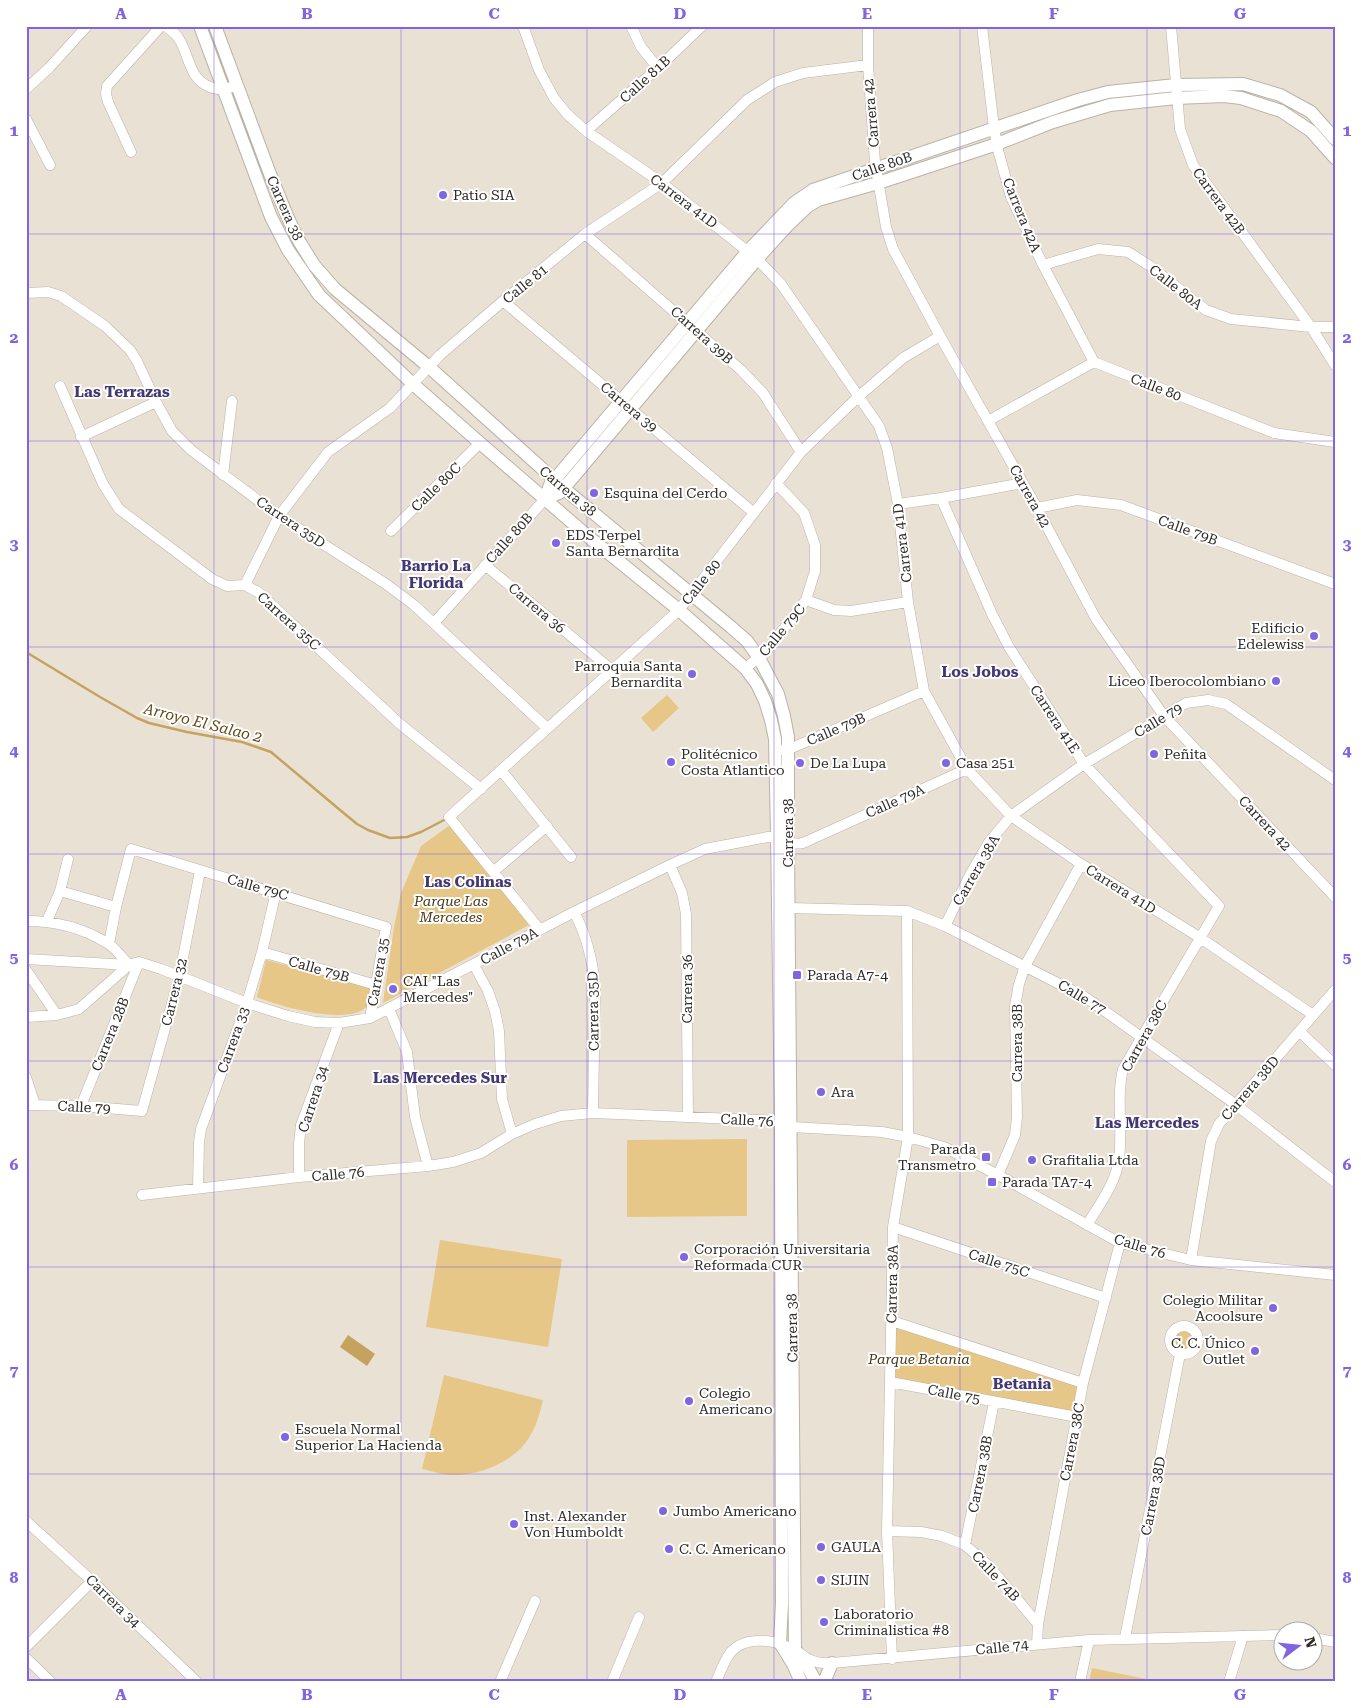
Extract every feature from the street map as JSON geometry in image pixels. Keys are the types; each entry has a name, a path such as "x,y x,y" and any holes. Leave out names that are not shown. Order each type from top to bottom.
{"main road":[{"name":"Carrera 38","path":"200,26 222,90 271,217 288,250 319,295 480,444 590,538 679,610 745,668 765,701 775,739 788,908 782,1604 780,1643"},
{"name":"Carrera 38","path":"215,26 288,218 299,242 314,265 335,289 429,367 559,484 692,593 747,641 759,658 778,694 784,716 788,749 782,840 786,1124 791,1297 795,1649"},
{"name":"Calle 80B","path":"545,499 550,485 559,484 627,406 698,331 753,255 794,203 826,184 1045,110 1108,92 1176,85 1242,84 1280,95 1311,112 1335,139"},
{"name":"Calle 80B","path":"627,406 687,322 753,255 808,206 818,200 878,183 997,144 1053,122 1110,105 1176,98 1224,96 1241,98 1281,111 1311,132 1335,158"},
{"path":"780,1643 801,1682"},
{"path":"795,1649 816,1682"},
{"path":"824,1682 832,1664"}],"street":[{"path":"26,89 50,68 86,26"},
{"path":"131,152 108,102 107,86 163,26 173,32 180,40 194,75 204,85 217,90 237,85"},
{"name":"Carrera 41D","path":"523,26 539,70 554,98 567,114 586,131 662,183 753,255 781,284 879,426 887,448 898,504 908,602 924,691 967,769 1011,816 1081,864 1199,937 1313,1015"},
{"path":"631,26 641,47 658,68"},
{"name":"Calle 81B","path":"586,131 658,68 702,26"},
{"name":"Carrera 42","path":"868,26 868,65 876,168 886,227 893,249 1037,508 1096,619 1164,716 1335,897"},
{"name":"Carrera 42A","path":"982,26 994,128 1011,197 1043,265 1094,362"},
{"name":"Carrera 42B","path":"1171,26 1180,129 1193,165 1312,327"},
{"name":"Calle 81","path":"245,585 279,516 328,452 390,408 440,355 503,301 585,234 662,183 747,100 775,82 803,73 868,65"},
{"path":"26,119 50,165"},
{"name":"Carrera 39B","path":"585,234 742,370 763,393 801,452"},
{"name":"Calle 80A","path":"1043,265 1098,249 1128,252 1150,266 1206,310 1231,319 1312,327 1335,327"},
{"name":"Carrera 35D","path":"26,293 48,292 62,296 105,326 130,350 172,431 190,450 279,516 414,604 547,728"},
{"name":"Carrera 39","path":"503,301 754,513"},
{"path":"1312,327 1335,365"},
{"name":"Calle 80","path":"494,872 449,817 679,610 801,452 858,397 904,358 940,336"},
{"path":"988,421 1094,362"},
{"name":"Calle 80","path":"1094,362 1274,433 1335,442"},
{"name":"Carrera 35C","path":"60,386 103,484 119,509 212,579 227,586 245,585 258,592 400,724 481,789"},
{"path":"223,474 232,401"},
{"path":"81,436 156,402"},
{"name":"Calle 80C","path":"391,531 480,444"},
{"path":"776,483 804,512 815,545 815,571 806,600"},
{"path":"898,504 1023,483"},
{"name":"Carrera 41E","path":"940,498 992,614 1009,647 1084,764 1219,906"},
{"name":"Calle 80B","path":"434,623 545,499"},
{"name":"Calle 79B","path":"1037,508 1077,500 1121,505 1335,584"},
{"name":"Carrera 36","path":"485,565 612,670"},
{"name":"Calle 79C","path":"745,668 765,653 806,600 834,610 851,611 908,602"},
{"name":"Calle 79B","path":"775,752 788,749 924,691"},
{"name":"Calle 79","path":"1011,816 1084,764 1186,703 1208,700 1226,704 1335,780"},
{"name":"Calle 79A","path":"134,964 161,969 179,978 288,1016 315,1022 339,1023 370,1018 389,1010 574,912 705,849 768,837 796,844 803,842 967,769"},
{"path":"501,770 571,857"},
{"name":"Carrera 38A","path":"945,926 970,874 989,842 1011,816"},
{"path":"540,930 494,872 547,826"},
{"name":"Calle 79C","path":"116,907 131,849 386,926"},
{"path":"47,921 60,891 68,859"},
{"name":"Carrera 38B","path":"998,1175 1015,1135 1017,1118 1015,1006 1019,984 1025,966 1081,864"},
{"name":"Carrera 36","path":"670,865 682,893 686,914 688,1117"},
{"name":"Carrera 32","path":"142,1111 179,978 200,871"},
{"path":"60,891 116,907 109,944"},
{"name":"Carrera 33","path":"198,1188 201,1129 247,1003 262,952 276,892"},
{"name":"Carrera 38C","path":"1087,1226 1112,1183 1116,1171 1120,1150 1120,1085 1123,1069 1199,937 1219,906"},
{"name":"Calle 77","path":"788,908 907,911 945,926 1085,996 1235,1104 1335,1182"},
{"name":"Carrera 38A","path":"892,1659 887,1531 893,1227 908,1136 907,911"},
{"name":"Carrera 35D","path":"574,912 585,936 593,968 595,988 593,1113"},
{"path":"26,921 47,921 73,927 109,944 134,964"},
{"name":"Carrera 35","path":"370,1018 386,926"},
{"name":"Calle 79B","path":"262,952 376,986"},
{"path":"26,959 134,964"},
{"path":"26,1017 57,1015 79,1009 134,964"},
{"name":"Carrera 28B","path":"81,1106 134,964"},
{"path":"474,965 488,991 495,1011 499,1031 502,1099 512,1134"},
{"path":"26,970 57,1015"},
{"name":"Carrera 38D","path":"1191,1260 1211,1141 1219,1124 1335,990"},
{"name":"Carrera 35","path":"389,1010 407,1052 415,1117 428,1166"},
{"name":"Carrera 34","path":"299,1177 301,1125 339,1023"},
{"path":"1300,1032 1335,1065"},
{"path":"26,1077 30,1105"},
{"name":"Calle 79","path":"30,1105 81,1106 142,1111"},
{"name":"Calle 76","path":"142,1194 453,1162 481,1152 512,1134 535,1124 561,1116 593,1113 688,1117 863,1130 908,1136 944,1147 1120,1243 1191,1260 1335,1275"},
{"name":"Calle 75C","path":"893,1227 1106,1298"},
{"name":"Carrera 38C","path":"1037,1644 1038,1624 1083,1383 1120,1243"},
{"path":"892,1321 1083,1383"},
{"name":"Carrera 38D","path":"1125,1638 1180,1354"},
{"name":"Calle 75","path":"890,1382 1077,1417"},
{"name":"Carrera 38B","path":"965,1545 994,1402"},
{"name":"Carrera 34","path":"26,1522 92,1581 197,1682"},
{"name":"Calle 74B","path":"887,1531 922,1532 942,1536 965,1545 990,1566 1038,1624"},
{"path":"26,1647 92,1581"},
{"path":"500,1682 535,1601"},
{"path":"612,1682 639,1617"},
{"name":"Calle 74","path":"716,1682 730,1653 749,1642 759,1640 780,1643 795,1649 802,1656 812,1661 832,1664 1089,1640 1274,1635"},
{"path":"1230,1682 1243,1636"},
{"path":"1080,1682 1089,1640"},
{"path":"26,1658 51,1682"}],"green space":[{"path":"667,695 679,708 653,732 641,718"},
{"name":"Parque Las Mercedes","path":"450,825 529,925 383,1003 401,893 421,846"},
{"path":"266,960 371,987 369,1003 362,1011 334,1015 298,1010 257,997"},
{"path":"747,1139 747,1216 627,1217 627,1140"},
{"path":"440,1240 562,1259 548,1347 426,1327"},
{"name":"Parque Betania","path":"892,1321 1083,1383 1077,1417 890,1382"},
{"path":"1185,1328 1193,1331 1196,1339 1193,1347 1185,1350 1177,1347 1174,1339 1177,1331"},
{"path":"444,1375 543,1400 535,1427 524,1445 507,1460 474,1473 448,1475 422,1469"},
{"path":"1092,1668 1161,1682 1089,1682"}],"shaded area":[{"path":"348,1335 375,1354 367,1366 340,1347"}],"waterway":[{"name":"Arroyo El Salao 2","path":"26,652 100,697 149,723 242,742 271,752 357,824 368,830 390,838 407,837 448,818"}],"place":[{"name":"Patio SIA","path":"443,195"},
{"name":"Esquina del Cerdo","path":"594,493"},
{"name":"EDS Terpel Santa Bernardita","path":"556,543"},
{"name":"Edificio Edelewiss","path":"1314,636"},
{"name":"Parroquia Santa Bernardita","path":"692,674"},
{"name":"Liceo Iberocolombiano","path":"1276,681"},
{"name":"Peñita","path":"1154,754"},
{"name":"Politécnico Costa Atlantico","path":"671,762"},
{"name":"De La Lupa","path":"800,763"},
{"name":"Casa 251","path":"946,763"},
{"name":"Parada A7-4","path":"797,975"},
{"name":"CAI \"Las Mercedes\"","path":"393,989"},
{"name":"Ara","path":"821,1092"},
{"name":"Parada Transmetro","path":"986,1157"},
{"name":"Grafitalia Ltda","path":"1032,1160"},
{"name":"Parada TA7-4","path":"992,1182"},
{"name":"Corporación Universitaria Reformada CUR","path":"684,1257"},
{"name":"Colegio Militar Acoolsure","path":"1273,1308"},
{"name":"C. C. Único Outlet","path":"1255,1351"},
{"name":"Colegio Americano","path":"689,1401"},
{"name":"Escuela Normal Superior La Hacienda","path":"285,1437"},
{"name":"Jumbo Americano","path":"663,1511"},
{"name":"Inst. Alexander Von Humboldt","path":"514,1524"},
{"name":"GAULA","path":"821,1547"},
{"name":"C. C. Americano","path":"669,1549"},
{"name":"SIJIN","path":"821,1580"},
{"name":"Laboratorio Criminalistica #8","path":"824,1622"}],"district":[{"name":"Las Terrazas","path":"122,392"},
{"name":"Barrio La Florida","path":"436,574"},
{"name":"Los Jobos","path":"980,672"},
{"name":"Las Colinas","path":"468,882"},
{"name":"Las Mercedes Sur","path":"440,1078"},
{"name":"Las Mercedes","path":"1147,1123"},
{"name":"Betania","path":"1022,1384"}]}
